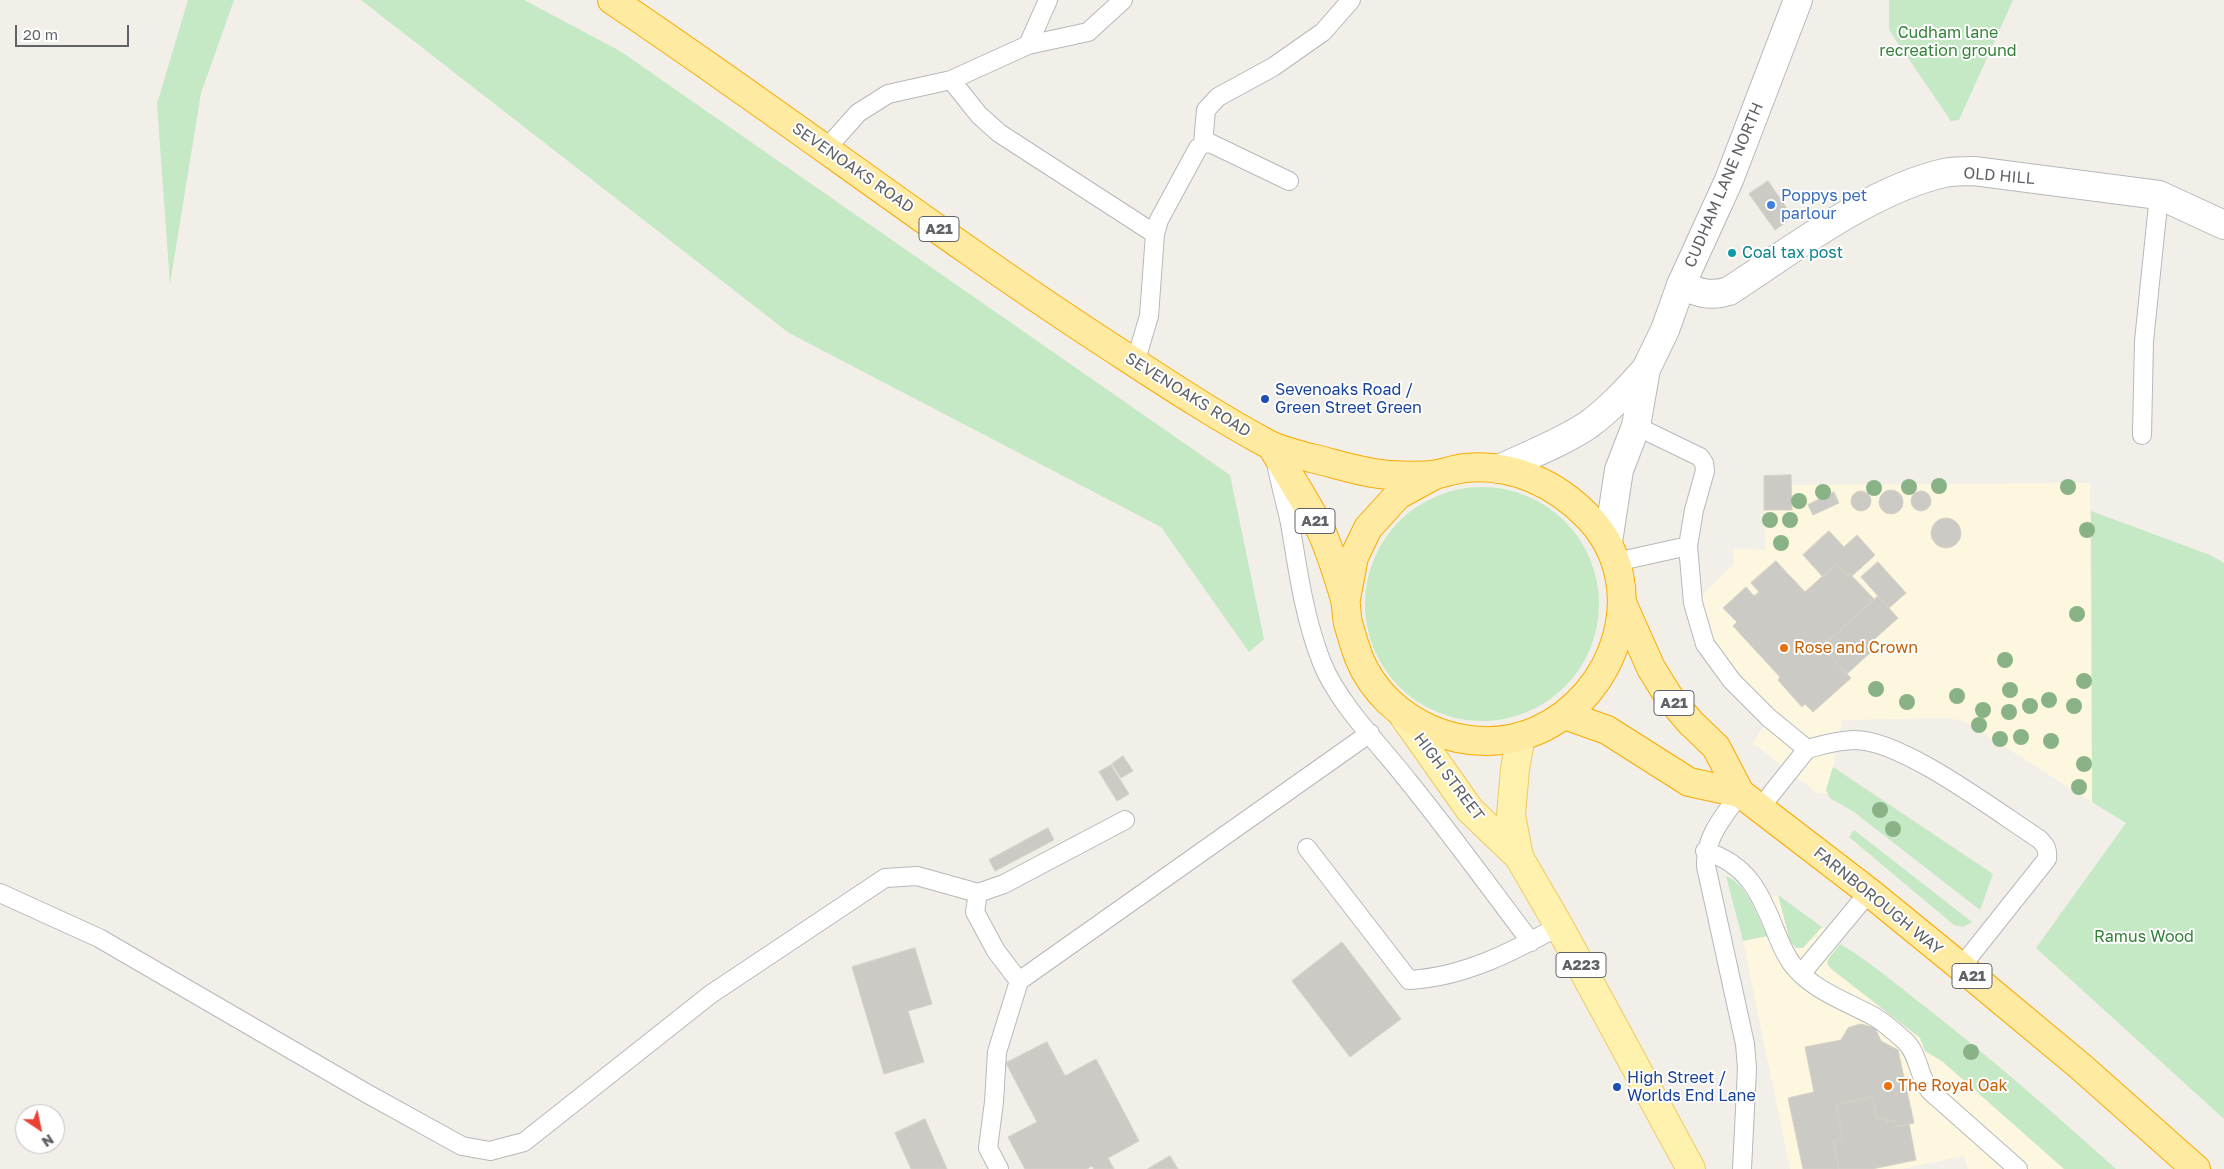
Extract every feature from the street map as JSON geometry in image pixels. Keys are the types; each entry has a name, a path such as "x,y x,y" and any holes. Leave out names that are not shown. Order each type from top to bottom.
{"highway":[{"name":"SEVENOAKS ROAD","path":"612,0 1007,278 1135,363 1272,447"},
{"name":"A21","path":"1272,447 1344,466 1388,475 1436,474"},
{"name":"A21","path":"1272,447 1323,535 1346,600"},
{"path":"1468,468 1499,469 1528,475 1564,494 1591,520 1612,552 1622,605 1612,657 1590,692 1565,715 1537,731 1521,736 1483,742 1446,737 1403,715 1381,695 1360,662 1348,624 1346,600 1354,557 1368,528 1398,495 1436,474 1468,468"},
{"name":"FARNBOROUGH WAY","path":"1622,605 1651,668 1669,697 1690,722 1716,747 1750,800 1869,892 1961,967 2087,1072 2196,1169"},
{"name":"FARNBOROUGH WAY","path":"1565,715 1607,730 1689,782 1750,800"}],"main road":[{"name":"HIGH STREET","path":"1403,715 1470,810 1520,857 1691,1169"},
{"name":"HIGH STREET","path":"1520,857 1511,815 1515,769 1521,736"}],"street":[{"name":"CUDHAM LANE NORTH","path":"1646,369 1665,330 1681,285 1729,180 1798,0"},
{"name":"OLD HILL","path":"1681,285 1702,294 1716,295 1729,291 1859,209 1914,182 1945,172 1974,171 2159,195 2224,225"},
{"path":"1612,552 1619,470 1636,426 1646,369"},
{"path":"1499,469 1569,436 1589,424 1613,405 1646,369"}],"lane":[{"path":"1028,45 1048,0"},
{"path":"826,149 858,114 888,94 951,80 1028,45 1088,32 1123,0"},
{"path":"1203,144 1206,110 1218,97 1273,67 1323,32 1351,0"},
{"path":"951,80 979,115 999,133 1155,234"},
{"path":"1135,363 1149,316 1155,234 1159,220 1198,148 1203,144 1210,143 1289,181"},
{"path":"2142,435 2144,341 2159,195"},
{"path":"1636,426 1700,457 1704,463 1704,471 1694,510 1688,546 1693,603 1705,644 1732,682 1769,718 1807,749"},
{"path":"1272,447 1290,523 1306,617 1323,665 1355,718 1370,733 1531,942"},
{"path":"1612,552 1688,546"},
{"path":"999,1169 988,1148 994,1102 997,1052 1019,981 1370,733"},
{"path":"1742,1169 1747,1068 1745,1044 1706,866 1705,851 1709,840 1807,749 1831,742 1856,740 1879,743 1897,750 1936,772 2039,839 2045,845 2048,852 2046,858 1961,967"},
{"path":"0,893 99,938 366,1093 462,1146 490,1151 524,1142 711,994 884,878 917,876 978,893 1004,884 1125,820"},
{"path":"1307,848 1409,980 1432,979 1470,970 1531,942 1559,926"},
{"path":"1705,851 1722,856 1732,862 1753,883 1763,900 1783,951 1801,974 1821,989 1876,1018 1906,1042 1916,1058 1924,1083 1930,1091 2018,1169"},
{"path":"1801,974 1869,892"},
{"path":"978,893 975,912 996,951 1019,981"}],"shaded area":[{"path":"2090,483 2092,802 1964,721 1947,718 1842,720 1833,767 1827,785 1827,794 1817,793 1753,743 1769,718 1732,681 1693,603 1733,565 1733,549 1765,550 1764,510 1792,510 1791,485"},
{"path":"1778,895 1793,945 1803,948 1822,927 1840,944 1829,958 2091,1169 1968,1169 1964,1156 1902,1169 1790,1169 1743,941 1767,936 1750,904"}],"green space":[{"path":"188,0 234,0 201,93 170,284 157,104"},
{"path":"361,0 524,0 620,51 1230,475 1264,639 1249,652 1161,527 789,333"},
{"name":"Cudham lane recreation ground","path":"1889,0 2013,0 1959,120 1951,121 1889,30"},
{"path":"1482,487 1505,489 1527,496 1547,507 1565,521 1579,539 1590,559 1597,581 1599,604 1597,627 1590,649 1579,669 1565,687 1547,701 1527,712 1505,719 1482,721 1459,719 1437,712 1417,701 1399,687 1385,669 1374,649 1367,627 1365,604 1367,581 1374,559 1385,539 1399,521 1417,507 1437,496 1459,489"},
{"name":"Ramus Wood","path":"2091,511 2210,555 2224,563 2224,1119 2036,948 2126,823 2092,802"},
{"path":"1833,767 1993,874 1980,910 1854,812 1830,798 1826,790"},
{"path":"1854,830 1972,922 1963,927 1954,925 1849,837"},
{"path":"1726,876 1734,880 1746,894 1767,936 1743,941"},
{"path":"1778,895 1822,927 1803,948 1796,948 1790,941"},
{"path":"1840,944 1885,975 1976,1048 2116,1169 2064,1169 1943,1062 1925,1051 1920,1038 1830,968 1827,963 1829,958"}],"building":[{"name":"Poppys pet parlour","path":"1768,181 1793,217 1775,230 1749,194"},
{"path":"1791,475 1792,510 1764,510 1764,476"},
{"path":"1891,490 1900,493 1903,502 1900,511 1891,514 1882,511 1879,502 1882,493"},
{"path":"1861,491 1868,494 1871,501 1868,508 1861,511 1854,508 1851,501 1854,494"},
{"path":"1921,491 1928,494 1931,501 1928,508 1921,511 1914,508 1911,501 1914,494"},
{"path":"1834,492 1839,503 1813,515 1808,505"},
{"path":"1946,518 1957,522 1961,533 1957,544 1946,548 1935,544 1931,533 1935,522"},
{"path":"1829,531 1844,547 1857,535 1875,555 1852,576 1850,574 1847,576 1836,564 1823,577 1803,555"},
{"path":"1776,561 1805,592 1836,564 1847,576 1850,574 1874,599 1822,647 1851,678 1813,712 1805,704 1802,707 1778,680 1780,677 1733,626 1737,622 1723,608 1746,587 1754,596 1759,592 1751,583"},
{"path":"1878,562 1906,593 1889,608 1861,577"},
{"path":"1878,596 1898,618 1869,644 1874,649 1847,674 1822,647"},
{"path":"1123,756 1133,771 1121,778 1112,764"},
{"path":"1111,765 1129,794 1117,801 1099,772"},
{"path":"1048,828 1054,840 995,871 989,860"},
{"path":"1342,942 1401,1019 1350,1057 1292,981"},
{"path":"915,948 932,1004 908,1011 924,1062 884,1074 852,967"},
{"path":"1861,1024 1875,1028 1881,1041 1898,1050 1914,1123 1895,1127 1894,1120 1887,1122 1887,1118 1877,1119 1872,1097 1836,1105 1843,1139 1833,1141 1839,1169 1803,1169 1788,1098 1814,1092 1805,1047 1841,1040 1848,1028"},
{"path":"1047,1042 1065,1076 1096,1059 1139,1141 1108,1158 1114,1169 1094,1169 1092,1166 1087,1169 1025,1169 1008,1137 1037,1122 1006,1063"},
{"path":"1872,1097 1877,1119 1887,1118 1887,1122 1894,1120 1895,1127 1909,1124 1916,1160 1872,1169 1839,1169 1833,1141 1843,1139 1836,1105"},
{"path":"925,1119 947,1169 911,1169 895,1133"},
{"path":"1170,1156 1178,1169 1148,1169"}],"place":[{"name":"Poppys pet parlour","path":"1771,205"},
{"name":"Coal tax post","path":"1732,253"},
{"name":"Sevenoaks Road / Green Street Green","path":"1265,399"},
{"name":"Rose and Crown","path":"1784,648"},
{"name":"The Royal Oak","path":"1888,1086"},
{"name":"High Street / Worlds End Lane","path":"1617,1087"}]}
